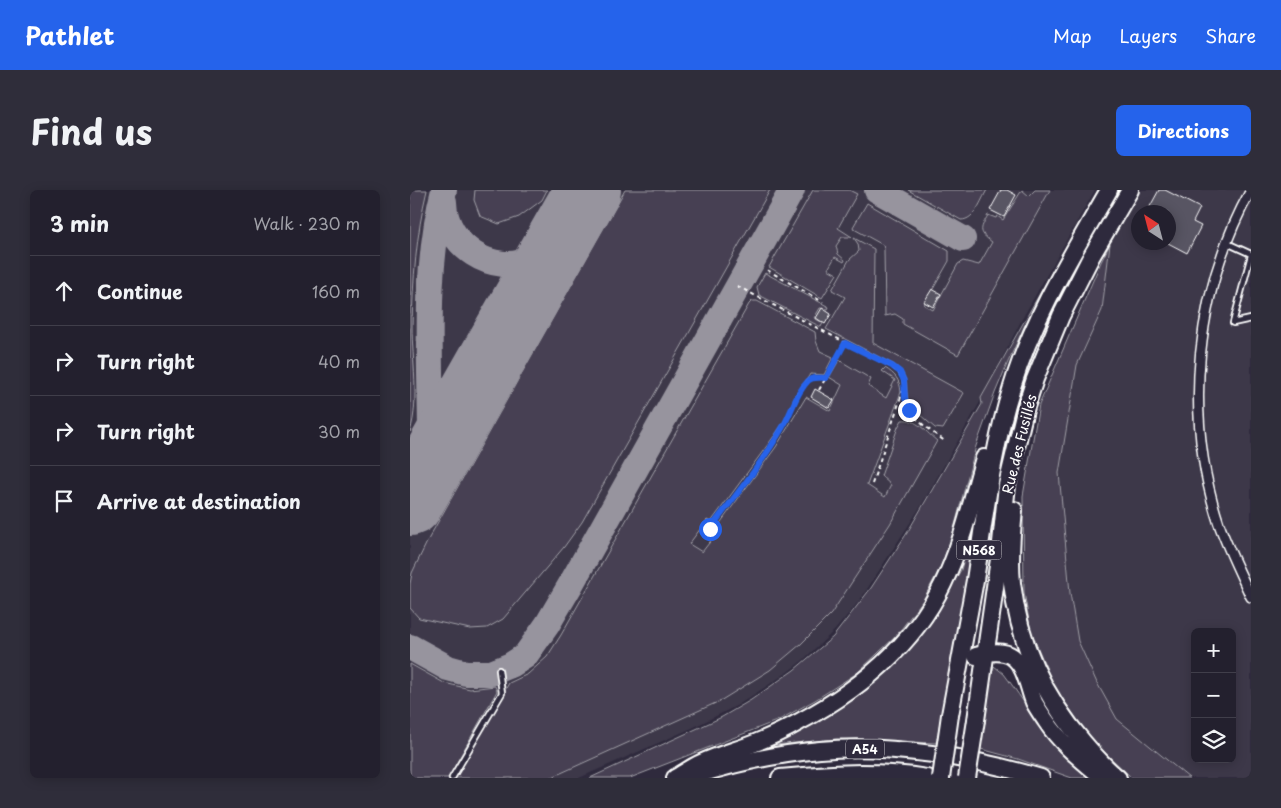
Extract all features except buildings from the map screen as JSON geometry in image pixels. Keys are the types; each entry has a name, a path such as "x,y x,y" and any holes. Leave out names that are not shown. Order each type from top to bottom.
{"highway":[{"name":"Rue des Fusillés","path":"941,778 995,451 1012,386 1029,341 1045,307 1109,190"},
{"name":"Rue des Fusillés","path":"967,778 996,577 1006,485 1025,410 1060,316 1091,257 1130,190"},
{"path":"675,778 701,763 756,743 799,722 837,700 894,655 915,631 948,574 968,518 989,440 1012,386"},
{"path":"1025,410 1013,519 1012,581 1017,612 1034,668 1046,691 1061,715 1078,736 1105,768 1118,778"},
{"path":"959,666 970,658 984,654 1005,653 1017,660 1024,673 1034,702 1046,722 1080,759 1103,778"},
{"name":"A54","path":"689,778 724,767 774,756 822,750 871,749 922,753 990,764 1041,778"},
{"name":"A54","path":"780,778 825,773 872,772 927,778"}],"street":[{"path":"1251,190 1226,243 1213,282 1202,340 1198,396 1200,431 1211,497 1228,549 1251,597"}],"lane":[{"path":"1226,243 1251,255 1233,323 1251,318"},
{"path":"452,778 502,692 499,670"}],"path":[{"path":"767,270 823,302"},
{"path":"737,286 892,366 900,372 904,381 905,398 909,410 925,426 946,442"},
{"path":"819,390 845,343"},
{"path":"710,529 756,470 785,424 808,381 814,377 826,378"},
{"path":"872,484 904,389"}],"shaded area":[{"path":"410,190 1095,190 1022,319 980,402 921,506 860,600 835,630 802,661 738,705 692,728 579,778 410,778"},
{"path":"410,190 427,190 420,224 414,275 412,326 415,406 410,432"},
{"path":"475,190 547,190 542,200 519,217 499,224 480,216 474,200"},
{"path":"625,190 770,190 582,522 564,547 503,619 487,628 470,629 419,618 410,608 412,573 429,538"},
{"path":"813,190 849,190 857,194 838,228 852,237 842,237 836,246 838,254 845,260 844,262 835,257 828,269 837,274 822,298 769,267"},
{"path":"908,190 987,190 974,213 970,217 961,220"},
{"path":"1022,190 1029,196 1035,190 1050,190 958,355 903,324 903,319 895,314 885,316 883,245 853,227 867,203 949,251 949,261 924,305 933,310 958,264 963,261 979,265 992,242 982,232 988,215 996,218 997,216 1003,220"},
{"path":"1098,190 1101,190 1024,327 995,393 976,446 952,536 941,566 923,600 896,636 857,673 779,720 630,778 590,778 722,717 751,700 794,670 833,637 871,588 907,533 982,404 981,398"},
{"path":"1142,190 1251,190 1251,778 1189,778 1117,719 1097,683 1078,641 1070,593 1059,473 1077,365 1102,310 1110,244 1131,209 1131,250 1176,250 1176,205 1133,205"},
{"path":"854,238 874,249 873,343 964,393 943,429 935,428 910,406 905,380 900,370 826,329 845,297 832,290 849,260 859,251 858,244"},
{"path":"1110,244 1102,310 1077,365 1059,473 1070,593 1078,641 1097,683 1117,719 1189,778 1132,778 1092,740 1055,688 1031,632 1024,592 1023,496 1039,405"},
{"path":"765,273 829,307 828,309 820,308 814,318 823,323 821,327 759,295 757,287"},
{"path":"752,301 757,301 815,332 820,351 833,357 824,375 810,374 783,424 711,522 707,520 689,544 702,552 720,529 718,526 776,447 806,397 830,411 842,385 829,377 839,360 871,379 868,386 886,398 895,380 882,371 885,368 896,378 901,392 867,485 885,497 891,485 881,476 902,420 912,421 917,424 937,441 890,524 831,614 801,644 770,670 720,701 550,778 456,778 509,683 528,674 547,657 561,635"},
{"path":"977,510 975,535 936,743 836,739 775,745 773,741 877,679 913,644 941,604 961,570"},
{"path":"410,664 444,683 470,689 495,686 497,691 448,778 410,778"},
{"path":"994,666 1004,674 1053,743 1089,778 1072,778 1018,759 977,748 987,689"}],"taxiway":[{"path":"410,501 425,475 431,459 430,289 437,222 444,190"},
{"path":"410,647 448,668 466,673 491,673 511,665 525,656 547,625 571,584 792,190"},
{"path":"877,190 963,239"},
{"path":"444,202 446,218 462,244 474,254 502,264 517,263 533,258 546,250 574,213"}],"runway":[{"path":"410,503 588,190"}],"route":[{"path":"710,529 756,470 785,424 808,381 814,377 826,378 845,343 892,366 900,372 904,381 905,398 909,410"}]}
